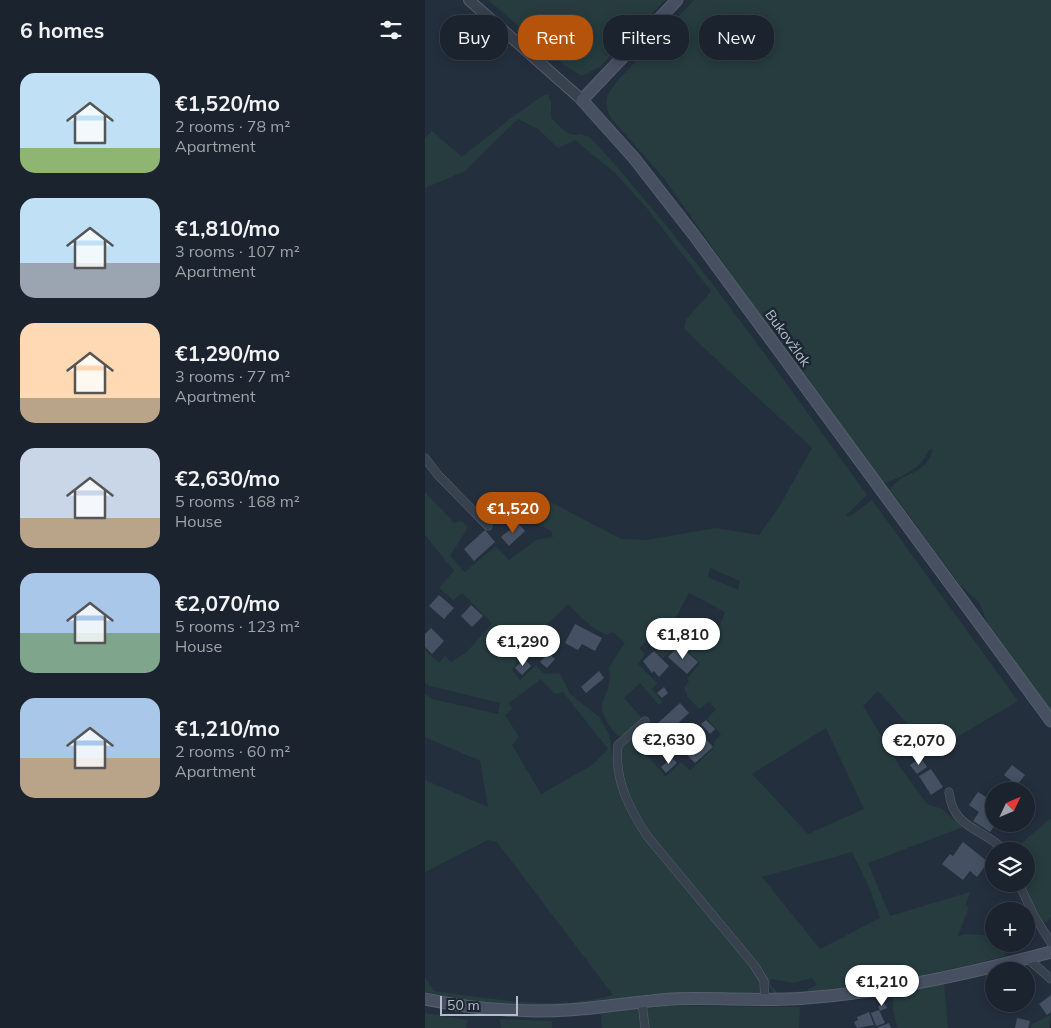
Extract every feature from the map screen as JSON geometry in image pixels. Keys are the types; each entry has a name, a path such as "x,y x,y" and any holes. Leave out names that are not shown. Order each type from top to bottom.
{"main road":[{"path":"582,100 677,0"},
{"name":"Bukovžlak","path":"582,100 635,158 694,235 1051,722"},
{"path":"425,998 471,1008 517,1012 568,1010 673,999 765,1001 841,995 890,987 1051,952"}],"street":[{"name":"Bukovžlak","path":"469,0 582,100"},
{"path":"425,458 488,526"},
{"path":"645,720 618,746 616,766 622,788 648,837 754,965 764,981 765,1001"},
{"path":"949,792 954,812 965,824 992,842"},
{"path":"1023,892 1033,914 1051,943"},
{"path":"1027,958 1051,979"},
{"path":"642,1002 645,1028"}],"green space":[{"path":"488,0 665,0 650,15 603,15 603,60 607,60 601,66 582,76 558,60 593,60 593,15 518,15 518,26 508,15"},
{"path":"694,0 1051,0 1051,711 988,624 979,602 960,585 890,490 894,484 925,465 933,449 929,450 926,457 911,471 886,483 882,481 765,322 663,177 611,118 606,102 611,89 637,60 689,60 689,15 680,15"},
{"path":"548,94 551,103 551,118 572,135 580,134 590,137 628,180 734,312 867,495 846,515 849,517 872,500 1018,701 935,750 911,728 878,691 863,706 900,767 927,804 942,809 963,827 868,863 890,916 970,892 966,905 969,907 958,936 968,934 985,935 985,952 1004,952 1005,956 948,970 862,986 774,995 765,979 664,854 639,819 622,777 621,745 648,722 651,725 633,741 666,776 681,762 690,770 713,749 715,741 721,734 707,719 716,709 709,702 699,709 687,696 684,687 689,682 687,679 700,663 680,643 663,658 647,641 639,648 645,654 638,664 657,683 652,689 662,702 659,705 640,683 624,698 643,719 622,736 617,735 603,714 602,706 610,678 609,667 625,643 613,632 606,635 591,626 568,605 536,634 512,670 520,680 536,665 543,673 560,674 570,694 599,717 609,734 616,775 627,808 752,967 761,981 762,991 758,995 716,993 661,994 544,1007 483,1004 425,992 425,977 434,991 501,1000 546,1003 591,1000 613,995 497,842 488,840 425,872 425,780 488,807 480,761 425,737 425,694 432,699 498,714 500,703 430,686 425,683 425,650 439,663 445,656 451,662 467,652 492,623 462,593 453,600 439,588 454,571 425,535 425,492 454,523 462,521 468,527 450,556 465,572 496,546 509,560 536,540 553,537 551,531 531,520 530,517 536,506 547,500 621,539 647,540 715,528 759,535 779,507 812,448 684,329 686,320 711,291 645,206 614,172 575,140 558,148 538,129 518,119 465,171 425,188 425,138 432,131 462,157 542,96","holes":["710,568 740,581 738,590 708,577","689,593 725,612 717,633 676,617","541,679 555,694 563,692 608,749 592,765 541,794 512,745 519,737 505,715 512,709 509,703","826,728 864,809 808,834 752,774","852,852 869,887 880,918 820,949 762,877","812,978 817,985 805,991 778,993 770,984 771,979 794,983"]},
{"path":"1051,818 1051,917 1043,926 1035,910 1035,902 1031,902 1026,892 1035,892 1035,842 1023,842"},
{"path":"944,983 948,1028 898,1028 893,1001 898,993"},
{"path":"664,1006 800,1007 799,1028 647,1028 646,1009"},
{"path":"639,1009 642,1028 602,1028 601,1014"},
{"path":"425,1013 468,1020 466,1028 425,1028"},
{"path":"1051,1015 1049,1028 1030,1028 1032,1024"},
{"path":"500,1019 552,1021 552,1028 501,1028"}],"building":[{"path":"504,509 509,515 503,521 497,514"},
{"path":"511,516 516,521 512,525 507,520"},
{"path":"518,523 525,531 509,546 501,537"},
{"path":"485,530 495,542 474,561 464,549"},
{"path":"439,595 454,608 444,619 429,606"},
{"path":"471,605 483,616 472,627 461,616"},
{"path":"575,624 602,638 595,651 582,644 578,650 565,643"},
{"path":"431,628 444,641 432,654 425,647 425,634"},
{"path":"679,645 698,662 687,674 668,657"},
{"path":"654,651 669,666 659,677 654,671 652,673 643,661"},
{"path":"548,653 555,659 547,668 540,662"},
{"path":"524,658 531,666 522,675 515,668"},
{"path":"599,671 604,678 586,693 581,687"},
{"path":"664,687 668,693 662,698 657,693"},
{"path":"680,703 689,713 679,722 691,735 679,746 658,723"},
{"path":"706,720 715,729 710,734 701,724"},
{"path":"703,736 713,747 695,763 685,753"},
{"path":"672,758 677,763 666,773 661,767"},
{"path":"921,758 927,767 917,774 910,765"},
{"path":"1012,765 1025,775 1019,782 1013,782 1004,775"},
{"path":"931,769 943,787 931,795 919,776"},
{"path":"978,792 985,796 985,829 973,821 979,812 969,805"},
{"path":"963,842 985,860 985,866 977,877 970,871 963,880 942,864 950,854 953,856"},
{"path":"1051,995 1051,1012 1047,1015 1039,1004"},
{"path":"885,1004 887,1008 880,1011 878,1006"},
{"path":"879,1010 885,1023 876,1026 871,1013"},
{"path":"869,1012 874,1025 857,1028 854,1022 858,1020 857,1017"},
{"path":"1017,1018 1030,1021 1028,1028 1015,1028"},
{"path":"889,1023 891,1028 876,1028"}]}
